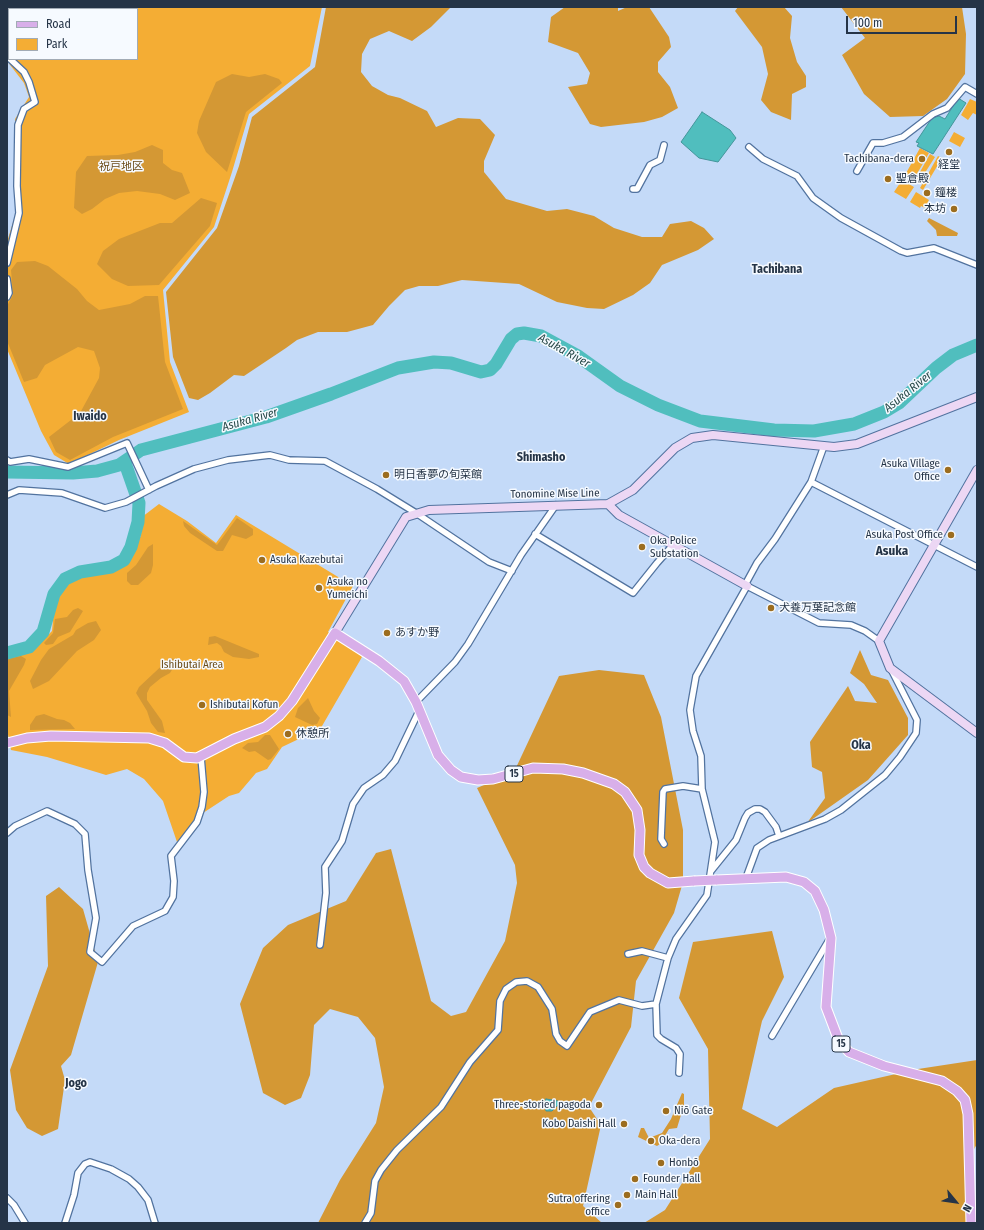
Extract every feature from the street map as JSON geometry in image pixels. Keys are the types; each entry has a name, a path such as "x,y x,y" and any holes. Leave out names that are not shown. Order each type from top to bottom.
{"main road":[{"name":"Tonomine Mise Line","path":"335,633 406,516 429,510 557,504 608,504 633,490 676,448 692,438 713,435 834,447 857,444 977,397"},
{"path":"977,470 933,544 879,641 890,668 977,733"},
{"path":"608,504 619,515 746,586"},
{"path":"7,743 27,738 51,736 149,738 165,743 184,757 194,759 201,757 234,740 265,727 279,716 292,701 335,633"},
{"name":"15","path":"335,633 392,671 404,681 418,706 438,755 451,770 461,777 478,780 493,779 534,768 563,769 583,773 614,784 625,792 637,810 640,830 639,855 644,867 650,873 668,883 786,877 804,882 815,891 824,910 831,938 826,1007 839,1041 849,1052 884,1066 942,1081 957,1091 965,1100 968,1114 971,1223"}],"street":[{"path":"7,263 8,252 13,245 19,213 17,186 18,125 24,109 35,102 29,82 24,72 12,60"},
{"path":"857,170 873,143 883,143 903,136 933,114 947,108 965,87 977,94"},
{"path":"633,189 637,189 650,165 660,160 664,145"},
{"path":"748,147 763,159 797,176 813,198 841,218 901,251 908,253 934,248 977,264"},
{"path":"7,279 9,293 7,297"},
{"path":"7,460 10,462 29,458 68,467 127,443 149,490"},
{"path":"679,1073 680,1054 676,1048 657,1035 656,1004 668,958 676,939 707,895 715,842 702,789 701,756 690,710 696,676 757,564 775,539 811,482 824,446"},
{"path":"7,495 19,490 62,493 105,508 126,502 194,469 228,460 270,455 289,460 329,462 416,513 489,562 512,571"},
{"path":"811,482 903,531 933,544 977,567"},
{"path":"320,945 326,893 325,867 342,841 353,804 364,788 383,775 395,761 418,706 468,644 489,606 535,534 557,504"},
{"path":"535,534 633,592 656,563 673,545"},
{"path":"746,586 820,623 851,625 865,631 879,641"},
{"path":"746,878 757,848 769,840 825,820 841,810 885,775 908,745 917,729 917,720 890,668"},
{"path":"7,832 15,826 47,811 75,824 85,834 88,870 96,918 90,952 102,962 133,926 165,912 173,897 174,881 171,856 176,847 197,822 202,806 204,792 201,757"},
{"path":"664,844 661,839 663,792 665,789 683,786 702,789"},
{"path":"711,871 736,840 748,813 760,809 765,812 776,827 779,836"},
{"path":"772,1036 831,938"},
{"path":"628,954 642,951 668,958"},
{"path":"365,1223 371,1213 375,1181 381,1170 397,1150 441,1107 470,1062 498,1030 500,1001 506,989 516,982 527,981 538,987 552,1009 556,1034 560,1041 567,1046 590,1012 619,1000 642,1006 656,1004"},
{"path":"65,1223 74,1195 78,1173 84,1164 90,1162 111,1169 129,1179 138,1187 148,1200 155,1223"},
{"path":"7,1198 14,1205 25,1223"}],"green space":[{"name":"祝戸地区","path":"322,7 310,66 249,114 214,227 163,290 170,362 189,412 119,440 69,464 54,455 41,431 7,349 7,242 15,216 15,119 29,97 24,83 7,61 7,22 8,60 138,60 138,8 117,8"},
{"path":"326,7 451,7 431,27 412,41 389,31 370,39 362,54 361,72 372,86 388,95 400,98 427,111 436,127 458,118 480,119 495,135 484,161 484,172 506,199 547,211 567,209 594,216 614,228 642,237 662,237 670,224 691,221 704,228 714,239 698,250 662,265 650,283 633,295 604,309 587,308 557,302 519,284 462,280 438,286 419,286 405,290 373,325 347,332 318,332 297,340 244,376 234,375 198,400 189,398 173,357 166,292 217,228 239,166 252,117 315,67"},
{"path":"565,7 618,7 618,11 627,7 649,7 669,37 671,47 658,62 658,72 670,87 678,108 662,117 644,122 601,127 590,124 568,87 587,84 590,73 578,53 548,42 551,17"},
{"path":"738,7 784,7 792,16 790,38 797,62 806,76 806,87 792,94 791,120 771,112 761,100 768,74 762,47 735,11"},
{"path":"841,7 962,7 966,34 965,74 947,99 923,116 890,117 864,94 842,55 865,38"},
{"path":"232,74 249,77 265,74 279,79 282,83 246,112 227,172 206,152 197,133 199,121 216,82"},
{"path":"970,99 977,102 977,115 973,113 968,120 961,115"},
{"path":"954,132 965,138 960,147 949,141"},
{"path":"152,145 163,150 163,163 172,170 182,173 190,193 175,200 160,194 137,191 119,193 105,199 92,209 82,214 74,208 76,172 87,156 118,155 135,152"},
{"path":"920,148 929,153 914,179 905,175"},
{"path":"930,154 935,157 921,179 916,179"},
{"path":"938,156 942,158 923,190 920,188"},
{"path":"902,180 914,187 906,199 894,192"},
{"path":"916,192 929,200 925,208 921,206 920,208 910,202"},
{"path":"201,198 217,203 210,226 159,285 128,286 112,279 97,264 103,251 119,239 160,223 172,223"},
{"path":"929,218 958,233 957,236 937,236 936,230 927,221"},
{"path":"35,261 48,266 77,289 87,301 99,310 130,304 145,296 158,296 165,362 183,409 113,437 70,460 56,452 49,437 80,413 99,378 100,368 94,351 78,347 45,365 37,378 24,382 7,341 7,306 13,295 11,270 17,262"},
{"name":"Ishibutai Area","path":"159,504 187,521 216,543 236,515 353,586 328,632 357,651 362,657 318,733 303,737 282,747 267,769 256,773 239,793 229,796 203,813 177,842 163,801 144,779 127,769 106,775 47,757 11,750 7,729 7,657 21,653 40,643 52,631 54,609 59,594 68,580 80,575 111,571 125,564 134,552 141,535 142,517"},
{"path":"237,518 253,529 253,535 246,539 232,535 223,551 217,551 190,533 184,526 183,521 217,545"},
{"path":"153,544 153,565 151,573 138,585 131,585 127,581 127,573 136,565 148,547"},
{"path":"78,608 83,611 70,632 58,637 53,644 46,645 44,643 53,633 55,619 67,617 73,610"},
{"path":"96,621 101,630 94,640 77,651 49,681 33,689 30,681 41,660 49,649 73,635 76,630 88,623"},
{"path":"215,636 259,654 259,657 249,659 233,657 224,652 221,646 217,643 208,645 209,637"},
{"path":"860,650 871,675 888,680 908,718 908,735 868,780 807,823 825,798 822,772 812,767 810,742 848,686 855,701 877,703 864,684 850,673"},
{"path":"21,656 26,659 24,665 9,691 11,717 7,715 7,659"},
{"path":"170,658 178,660 170,673 150,687 147,693 147,700 162,721 165,733 158,732 151,723 147,711 136,693 139,687"},
{"path":"599,670 644,675 661,717 683,830 683,882 674,913 636,981 631,1027 589,1107 601,1125 583,1206 602,1223 318,1223 340,1180 376,1123 384,1087 375,1038 358,1017 330,1009 314,1025 310,1075 301,1098 285,1105 263,1093 240,1004 263,948 288,925 346,901 376,853 391,849 431,1001 451,1016 466,1012 505,941 517,883 515,865 477,788 514,772 559,676"},
{"path":"308,698 314,711 320,718 317,724 312,725 295,717 298,708"},
{"path":"44,714 64,720 70,723 75,729 30,730 30,725 36,716"},
{"path":"265,735 270,735 279,749 271,759 268,760 255,751 249,752 242,748 248,743 258,742"},
{"path":"59,887 83,909 98,962 71,1055 61,1066 65,1080 58,1129 42,1136 27,1128 16,1110 10,1070 48,966 46,896"},
{"path":"772,931 784,977 762,1021 742,1109 777,1127 834,1088 918,1069 977,1060 977,1144 969,1158 971,1223 644,1223 665,1210 710,1139 708,1049 679,998 693,942"},
{"path":"682,1093 684,1094 684,1105 677,1128 669,1129 660,1144 657,1146 638,1137 641,1128 644,1128 649,1138 662,1133 671,1119"}],"shaded area":[{"path":"958,98 966,103 933,154 917,146 919,143 916,142 932,118 939,116 945,119"},
{"path":"702,112 730,130 736,138 718,162 699,158 681,142"},
{"path":"546,1099 558,1101 559,1104 552,1111 546,1111 544,1103"}],"waterway":[{"name":"Asuka River","path":"7,472 73,473 97,471 119,465 141,450 266,417 398,368 434,362 451,363 481,372 490,370 496,364 511,339 517,334 524,333 541,336 578,356 620,386 658,405 700,421 774,430 814,431 854,424 884,412 899,403 936,368 953,355 977,345"},
{"path":"7,653 29,647 43,632 54,594 65,579 80,572 111,567 124,560 131,547 138,522 139,503 125,463"}],"place":[{"name":"経堂","path":"949,152"},
{"name":"Tachibana-dera","path":"922,159"},
{"name":"聖倉殿","path":"888,179"},
{"name":"鐘楼","path":"927,193"},
{"name":"本坊","path":"954,209"},
{"name":"Asuka Village Office","path":"948,470"},
{"name":"明日香夢の旬菜館","path":"386,475"},
{"name":"Asuka Post Office","path":"951,535"},
{"name":"Oka Police Substation","path":"642,547"},
{"name":"Asuka Kazebutai","path":"262,560"},
{"name":"Asuka no Yumeichi","path":"319,588"},
{"name":"犬養万葉記念館","path":"771,608"},
{"name":"あすか野","path":"387,633"},
{"name":"Ishibutai Kofun","path":"202,705"},
{"name":"休憩所","path":"288,734"},
{"name":"Three-storied pagoda","path":"599,1105"},
{"name":"Niō Gate","path":"666,1111"},
{"name":"Kobo Daishi Hall","path":"624,1124"},
{"name":"Oka-dera","path":"651,1141"},
{"name":"Honbō","path":"661,1163"},
{"name":"Founder Hall","path":"635,1179"},
{"name":"Main Hall","path":"627,1195"},
{"name":"Sutra offering office","path":"618,1205"}],"district":[{"name":"Tachibana","path":"777,270"},
{"name":"Iwaido","path":"90,417"},
{"name":"Shimasho","path":"541,458"},
{"name":"Asuka","path":"892,551"},
{"name":"Oka","path":"861,746"},
{"name":"Jogo","path":"76,1084"}]}
